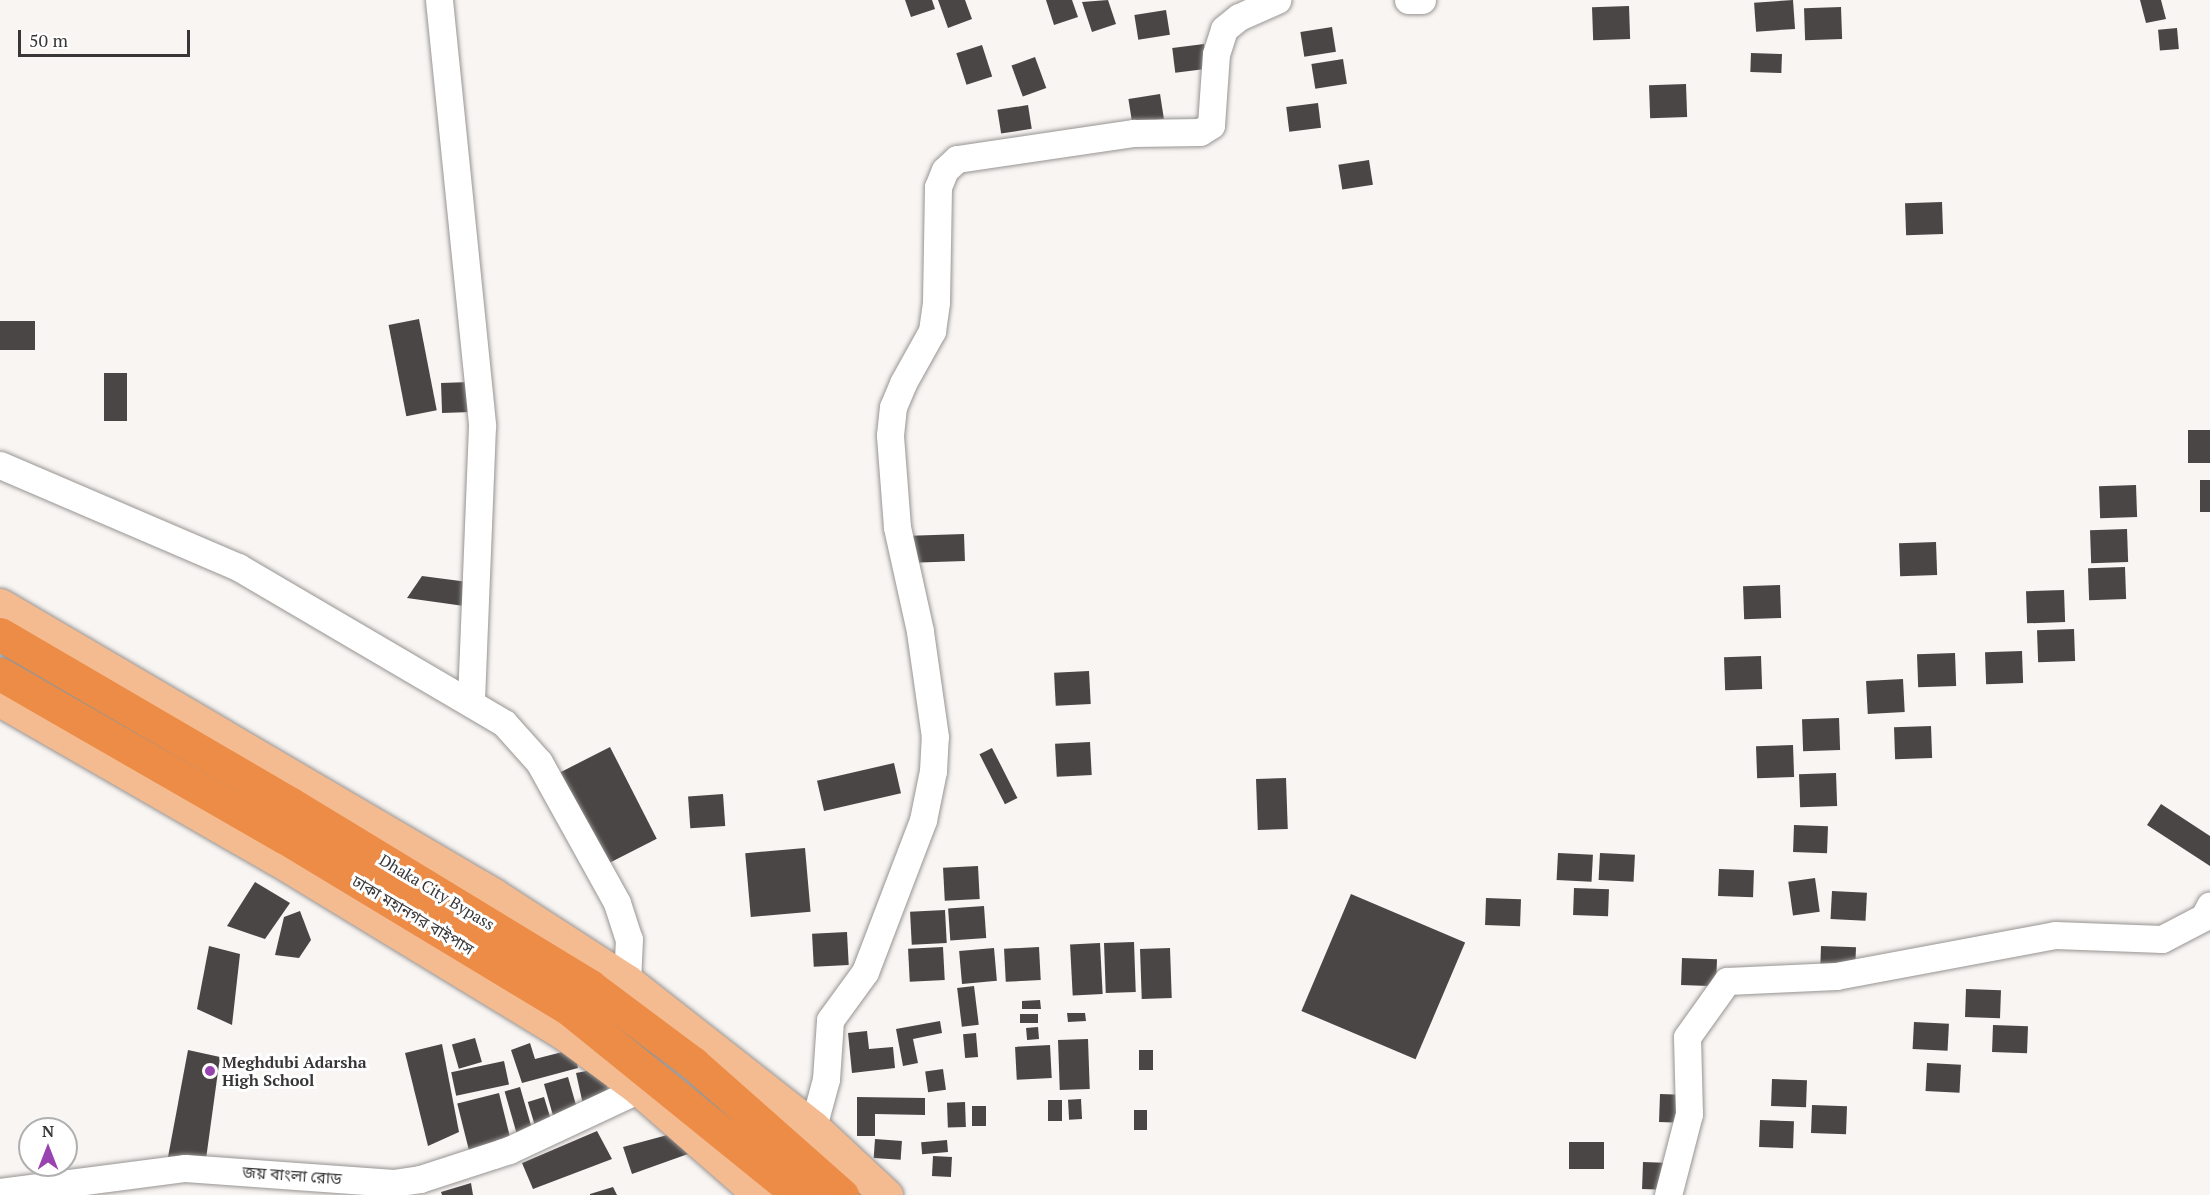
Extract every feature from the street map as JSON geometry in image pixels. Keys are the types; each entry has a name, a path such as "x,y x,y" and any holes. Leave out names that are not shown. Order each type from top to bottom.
{"highway":[{"name":"Dhaka City Bypass","path":"0,634 291,804 591,986 693,1063 842,1195"},
{"name":"ঢাকা মহানগর বাইপাস","path":"0,674 284,837 569,1009 799,1195"}],"main road":[{"path":"0,605 484,889 627,981 813,1127 886,1195"},
{"path":"0,700 277,859 531,1013 639,1089 760,1195"}],"street":[{"path":"439,0 482,426 471,703"},
{"path":"813,1127 826,1079 830,1020 870,961 923,820 933,771 935,737 920,631 897,527 890,435 893,407 903,383 932,331 936,302 939,187 945,170 957,159 981,155 1134,133 1200,132 1211,125 1216,54 1224,29 1239,17 1277,0"},
{"path":"1408,0 1422,0"},
{"path":"0,465 238,567 504,723 539,762 625,921 629,939 627,981"},
{"path":"1668,1195 1689,1114 1687,1037 1727,981 1836,976 2055,935 2162,939 2204,917 2210,905"},
{"name":"জয় বাংলা রোড","path":"0,1192 186,1168 361,1188 393,1183 445,1173 509,1150 639,1089"}],"building":[{"path":"905,0 932,0 935,9 911,17"},
{"path":"938,0 965,0 972,19 948,28"},
{"path":"1046,0 1072,0 1078,17 1054,25"},
{"path":"1108,0 1116,24 1092,32 1082,2"},
{"path":"1793,0 1795,29 1756,32 1754,3"},
{"path":"2140,0 2161,0 2166,19 2146,23"},
{"path":"1629,6 1630,39 1593,40 1592,7"},
{"path":"1841,7 1842,39 1805,40 1804,8"},
{"path":"1166,10 1170,35 1138,40 1134,15"},
{"path":"1332,27 1336,52 1304,57 1300,32"},
{"path":"2177,28 2179,49 2160,51 2158,30"},
{"path":"1204,44 1207,69 1175,73 1172,48"},
{"path":"982,45 992,76 967,85 956,53"},
{"path":"1751,53 1782,54 1781,73 1750,72"},
{"path":"1035,57 1046,88 1023,97 1012,66"},
{"path":"1343,59 1347,84 1315,89 1311,64"},
{"path":"1686,84 1687,117 1650,118 1649,85"},
{"path":"1160,94 1164,119 1132,124 1128,99"},
{"path":"1318,103 1321,128 1289,132 1286,107"},
{"path":"1028,105 1032,129 1001,134 997,110"},
{"path":"1369,160 1373,185 1342,190 1338,165"},
{"path":"1942,202 1943,234 1906,235 1905,203"},
{"path":"419,319 437,410 406,416 389,325"},
{"path":"0,321 35,321 35,350 0,350"},
{"path":"104,373 127,373 127,421 104,421"},
{"path":"470,382 471,412 442,413 441,383"},
{"path":"2188,430 2210,430 2210,463 2188,463"},
{"path":"2200,480 2210,480 2210,512 2200,512"},
{"path":"2136,485 2137,517 2100,518 2099,486"},
{"path":"2127,529 2128,562 2091,563 2090,530"},
{"path":"964,534 965,561 912,563 911,536"},
{"path":"1936,542 1937,575 1900,576 1899,543"},
{"path":"2125,567 2126,599 2089,600 2088,568"},
{"path":"422,576 468,582 464,606 407,598"},
{"path":"1780,585 1781,618 1744,619 1743,586"},
{"path":"2064,590 2065,622 2027,623 2026,591"},
{"path":"2074,629 2075,661 2038,662 2037,630"},
{"path":"2022,651 2023,683 1986,684 1985,652"},
{"path":"1955,653 1956,686 1918,687 1917,654"},
{"path":"1761,656 1762,689 1725,690 1724,657"},
{"path":"1089,671 1091,704 1056,706 1054,673"},
{"path":"1903,679 1905,712 1868,714 1866,681"},
{"path":"1839,718 1840,750 1803,751 1802,719"},
{"path":"1931,726 1932,758 1895,759 1894,727"},
{"path":"1090,742 1092,775 1057,777 1055,744"},
{"path":"1793,745 1794,777 1757,778 1756,746"},
{"path":"610,747 657,839 603,866 557,774"},
{"path":"992,748 1017,798 1005,804 980,754"},
{"path":"894,763 901,793 824,811 817,781"},
{"path":"1836,773 1837,806 1800,807 1799,774"},
{"path":"1286,778 1288,829 1258,830 1256,779"},
{"path":"723,794 725,826 690,828 688,796"},
{"path":"2161,804 2210,836 2210,866 2147,825"},
{"path":"1794,825 1828,826 1827,853 1793,852"},
{"path":"805,848 811,912 751,917 745,853"},
{"path":"1558,853 1593,855 1592,882 1557,880"},
{"path":"1600,853 1635,855 1634,882 1599,880"},
{"path":"978,866 980,899 945,901 943,868"},
{"path":"1719,869 1754,870 1753,897 1718,896"},
{"path":"1815,878 1820,912 1793,915 1788,882"},
{"path":"255,882 290,903 265,939 227,926"},
{"path":"1574,888 1609,889 1608,916 1573,915"},
{"path":"1832,891 1867,893 1865,921 1831,919"},
{"path":"1351,894 1465,942 1416,1059 1301,1011"},
{"path":"1486,898 1521,899 1520,926 1485,925"},
{"path":"984,906 986,938 950,940 948,909"},
{"path":"945,910 947,943 912,945 910,912"},
{"path":"300,911 311,940 299,958 275,955 284,917"},
{"path":"847,932 849,965 814,967 812,934"},
{"path":"1134,942 1136,992 1106,993 1104,943"},
{"path":"1100,943 1103,994 1073,996 1070,945"},
{"path":"209,946 240,954 232,1025 197,1009"},
{"path":"1821,946 1856,947 1855,974 1820,973"},
{"path":"943,947 945,980 910,982 908,949"},
{"path":"1039,947 1041,980 1006,982 1004,949"},
{"path":"994,948 997,981 962,984 959,951"},
{"path":"1170,948 1172,998 1142,999 1140,949"},
{"path":"1682,958 1717,959 1716,986 1681,985"},
{"path":"974,986 979,1025 962,1027 957,988"},
{"path":"1966,989 2001,990 2000,1018 1965,1017"},
{"path":"1040,1000 1041,1009 1022,1009 1022,1001"},
{"path":"1067,1013 1085,1013 1086,1021 1068,1022"},
{"path":"1020,1014 1038,1014 1038,1023 1020,1023"},
{"path":"940,1021 942,1033 913,1039 918,1063 903,1066 896,1029"},
{"path":"1914,1022 1949,1024 1948,1051 1913,1049"},
{"path":"1993,1025 2028,1026 2027,1053 1992,1052"},
{"path":"1038,1027 1039,1039 1027,1040 1026,1028"},
{"path":"867,1031 869,1049 893,1047 895,1068 852,1073 848,1033"},
{"path":"976,1033 978,1057 965,1058 963,1034"},
{"path":"475,1038 482,1062 459,1069 452,1045"},
{"path":"1088,1039 1090,1089 1060,1090 1058,1040"},
{"path":"530,1043 535,1059 574,1049 578,1068 522,1083 511,1050"},
{"path":"442,1044 459,1132 428,1146 405,1053"},
{"path":"1050,1045 1052,1078 1017,1080 1015,1047"},
{"path":"188,1050 220,1057 206,1159 168,1157"},
{"path":"1139,1050 1153,1050 1153,1070 1139,1070"},
{"path":"504,1061 509,1084 456,1096 451,1072"},
{"path":"1927,1063 1961,1065 1959,1093 1926,1091"},
{"path":"602,1068 610,1097 584,1109 576,1073"},
{"path":"943,1069 946,1090 928,1092 925,1072"},
{"path":"568,1077 578,1113 554,1119 544,1084"},
{"path":"1772,1079 1807,1080 1806,1107 1771,1106"},
{"path":"520,1087 532,1130 517,1135 505,1091"},
{"path":"499,1093 511,1141 469,1151 457,1103"},
{"path":"1660,1094 1695,1095 1694,1123 1659,1122"},
{"path":"544,1097 553,1126 537,1131 528,1102"},
{"path":"857,1097 925,1098 925,1115 875,1114 875,1136 857,1136"},
{"path":"1081,1099 1082,1119 1069,1120 1068,1100"},
{"path":"1048,1100 1062,1100 1062,1121 1048,1121"},
{"path":"965,1102 966,1127 948,1128 947,1103"},
{"path":"1812,1105 1847,1106 1846,1134 1811,1133"},
{"path":"972,1106 986,1106 986,1126 972,1126"},
{"path":"1134,1110 1147,1110 1147,1130 1134,1130"},
{"path":"1760,1120 1794,1121 1793,1148 1759,1147"},
{"path":"597,1131 612,1159 533,1189 522,1163"},
{"path":"682,1131 688,1154 632,1174 623,1147"},
{"path":"875,1139 902,1141 901,1160 874,1158"},
{"path":"947,1140 948,1152 922,1154 921,1142"},
{"path":"1569,1142 1604,1142 1604,1169 1569,1169"},
{"path":"933,1156 952,1157 951,1177 932,1176"},
{"path":"1643,1162 1678,1163 1677,1190 1642,1189"},
{"path":"471,1183 473,1195 442,1195 441,1192"},
{"path":"613,1187 617,1195 590,1195 590,1194"}],"place":[{"name":"Meghdubi Adarsha High School","path":"210,1071"}]}
